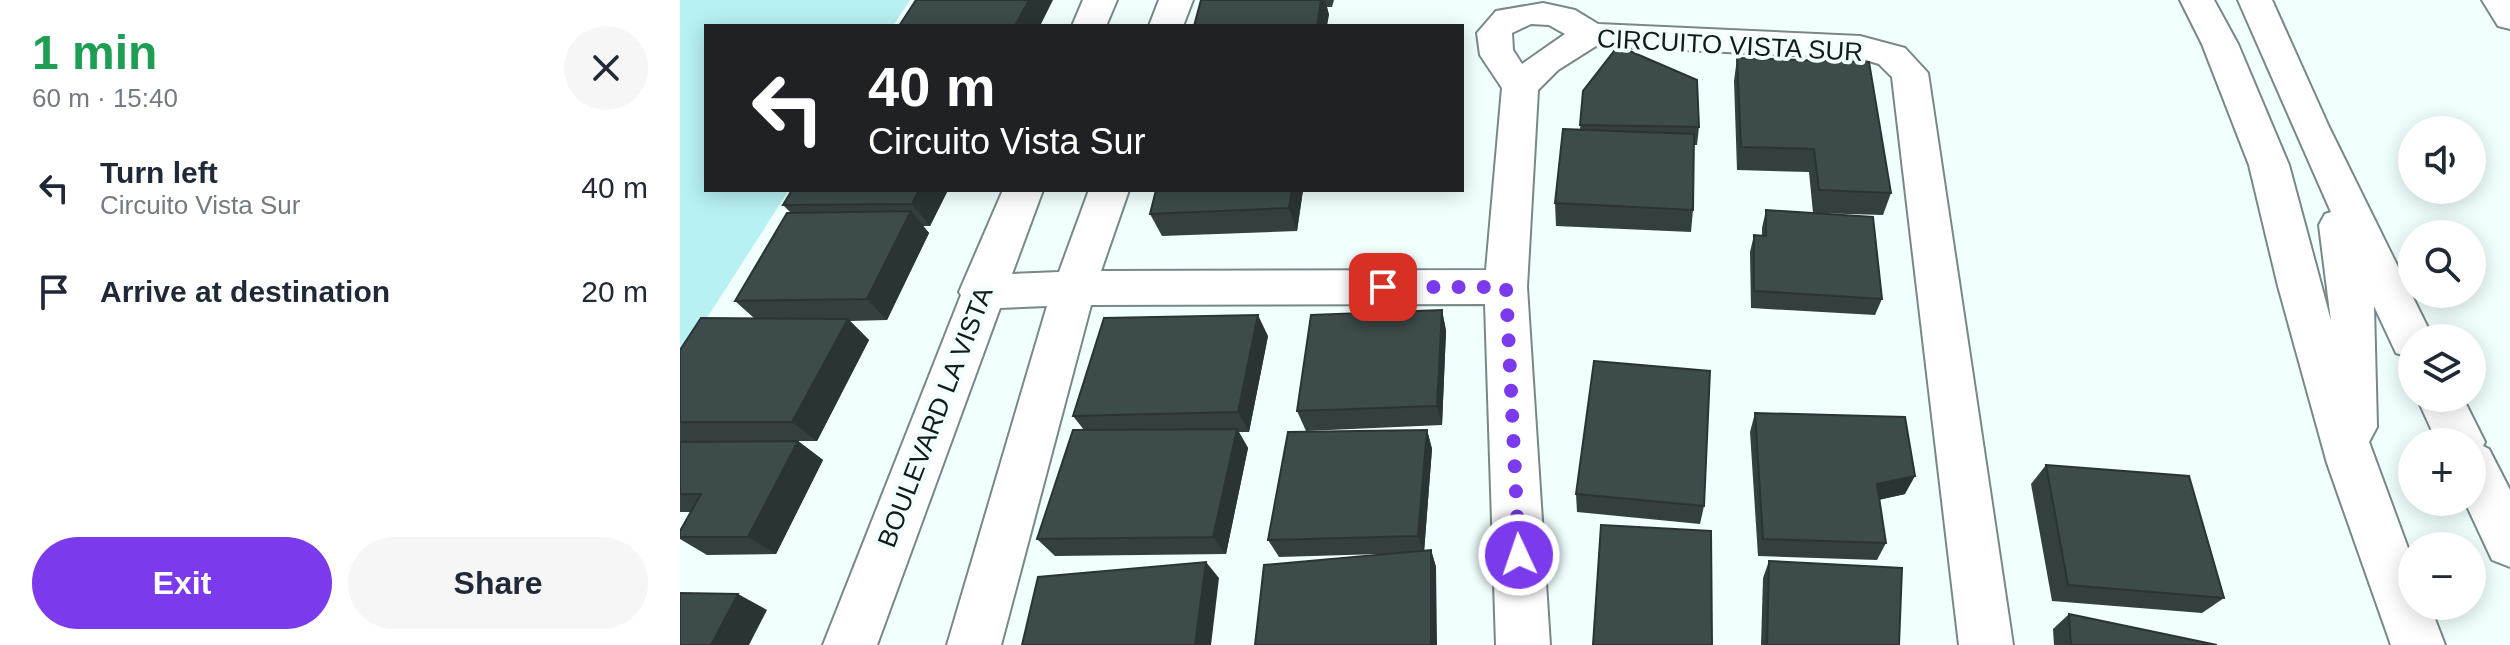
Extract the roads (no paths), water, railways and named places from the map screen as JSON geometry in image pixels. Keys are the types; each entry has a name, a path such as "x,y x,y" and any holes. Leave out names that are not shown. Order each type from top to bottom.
{"main road":[{"path":"1090,24 1100,0"},
{"path":"1167,24 1176,0"},
{"path":"2197,0 2220,44 2269,165 2299,286 2351,463 2418,645"},
{"path":"2255,0 2310,127 2404,324"},
{"path":"2499,0 2510,18"},
{"path":"1523,645 1506,287 1520,86 1494,44 1494,31 1503,21 1531,14 1560,16 1589,35"},
{"name":"CIRCUITO VISTA SUR","path":"1520,86 1545,62 1589,35 1860,47 1892,56 1910,73 1986,645"},
{"path":"2310,127 2350,269 2356,361 2351,463"},
{"name":"BOULEVARD LA VISTA","path":"850,645 981,292 1022,192"},
{"path":"974,645 1074,288 1108,192"},
{"path":"981,292 1074,288 1506,287"},
{"path":"2486,493 2510,543"}]}
